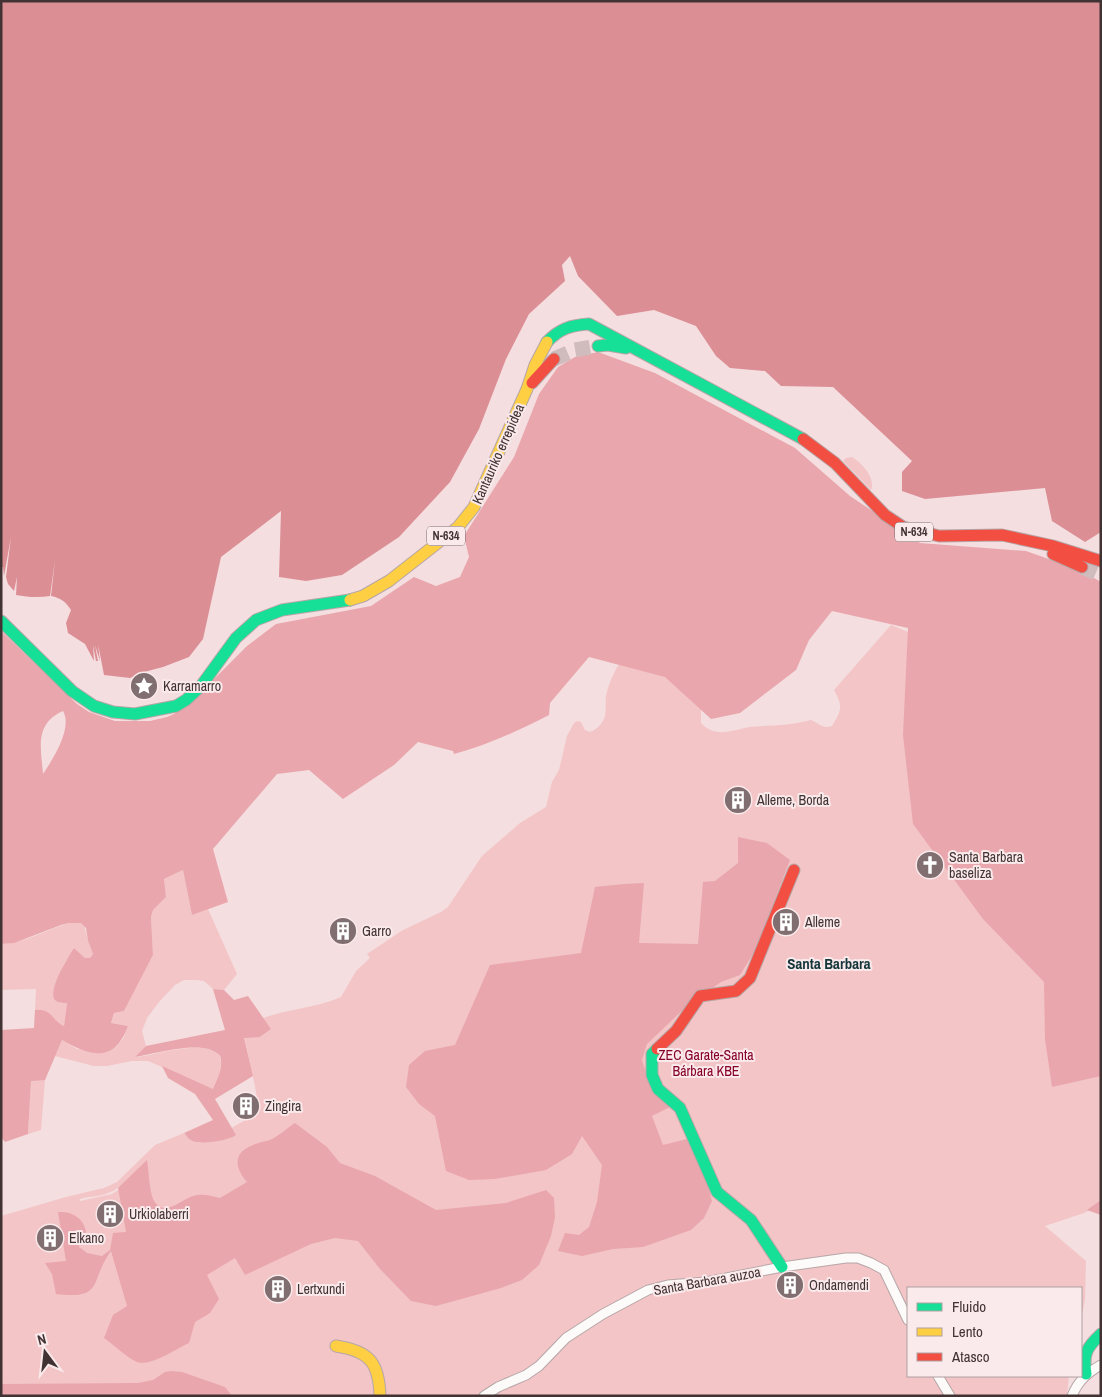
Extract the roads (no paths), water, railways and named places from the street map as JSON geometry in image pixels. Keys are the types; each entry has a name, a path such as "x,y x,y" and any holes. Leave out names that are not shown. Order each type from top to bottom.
{"main road":[{"name":"N-634","path":"527,390 543,346 555,332 569,326 589,324 806,440 835,463 886,515 903,527 925,535 1002,535 1070,551 1101,561"},
{"name":"N-634","path":"598,346 608,345 644,352"},
{"name":"N-634","path":"527,390 554,359"},
{"name":"Kantauriko errepidea","path":"1,621 72,691 94,706 113,712 133,714 147,713 176,706 186,700 201,686 236,638 256,620 282,610 350,600 370,593 389,581 458,527 474,507 527,390"},
{"name":"N-634","path":"1019,539 1082,567"},
{"name":"Santa Barbara auzoa","path":"782,1267 751,1220 717,1192 680,1108 658,1089 652,1075 652,1054 676,1031 700,996 736,991 750,978 794,870"},
{"path":"1086,1374 1084,1361 1087,1346 1101,1334"},
{"path":"336,1346 362,1352 370,1357 376,1365 379,1375 380,1396"}],"street":[{"name":"Santa Barbara auzoa","path":"484,1396 498,1387 526,1375 539,1366 566,1338 603,1314 648,1290 668,1285 706,1282 782,1267 858,1258 884,1270 907,1318"},
{"path":"1072,1396 1076,1386 1086,1374 1101,1365"},
{"path":"939,1377 950,1396"}],"tunnel":[{"path":"554,359 575,350 598,346"},
{"path":"1082,567 1101,575"}],"place":[{"name":"Karramarro","path":"144,686"},
{"name":"Alleme, Borda","path":"738,800"},
{"name":"Santa Barbara baseliza","path":"930,865"},
{"name":"Alleme","path":"786,922"},
{"name":"Garro","path":"343,931"},
{"name":"Zingira","path":"246,1106"},
{"name":"Urkiolaberri","path":"110,1214"},
{"name":"Elkano","path":"50,1238"},
{"name":"Ondamendi","path":"790,1285"},
{"name":"Lertxundi","path":"278,1289"}],"district":[{"name":"Santa Barbara","path":"829,963"}],"park label":[{"name":"ZEC Garate-Santa Bárbara KBE","path":"706,1064"}]}
